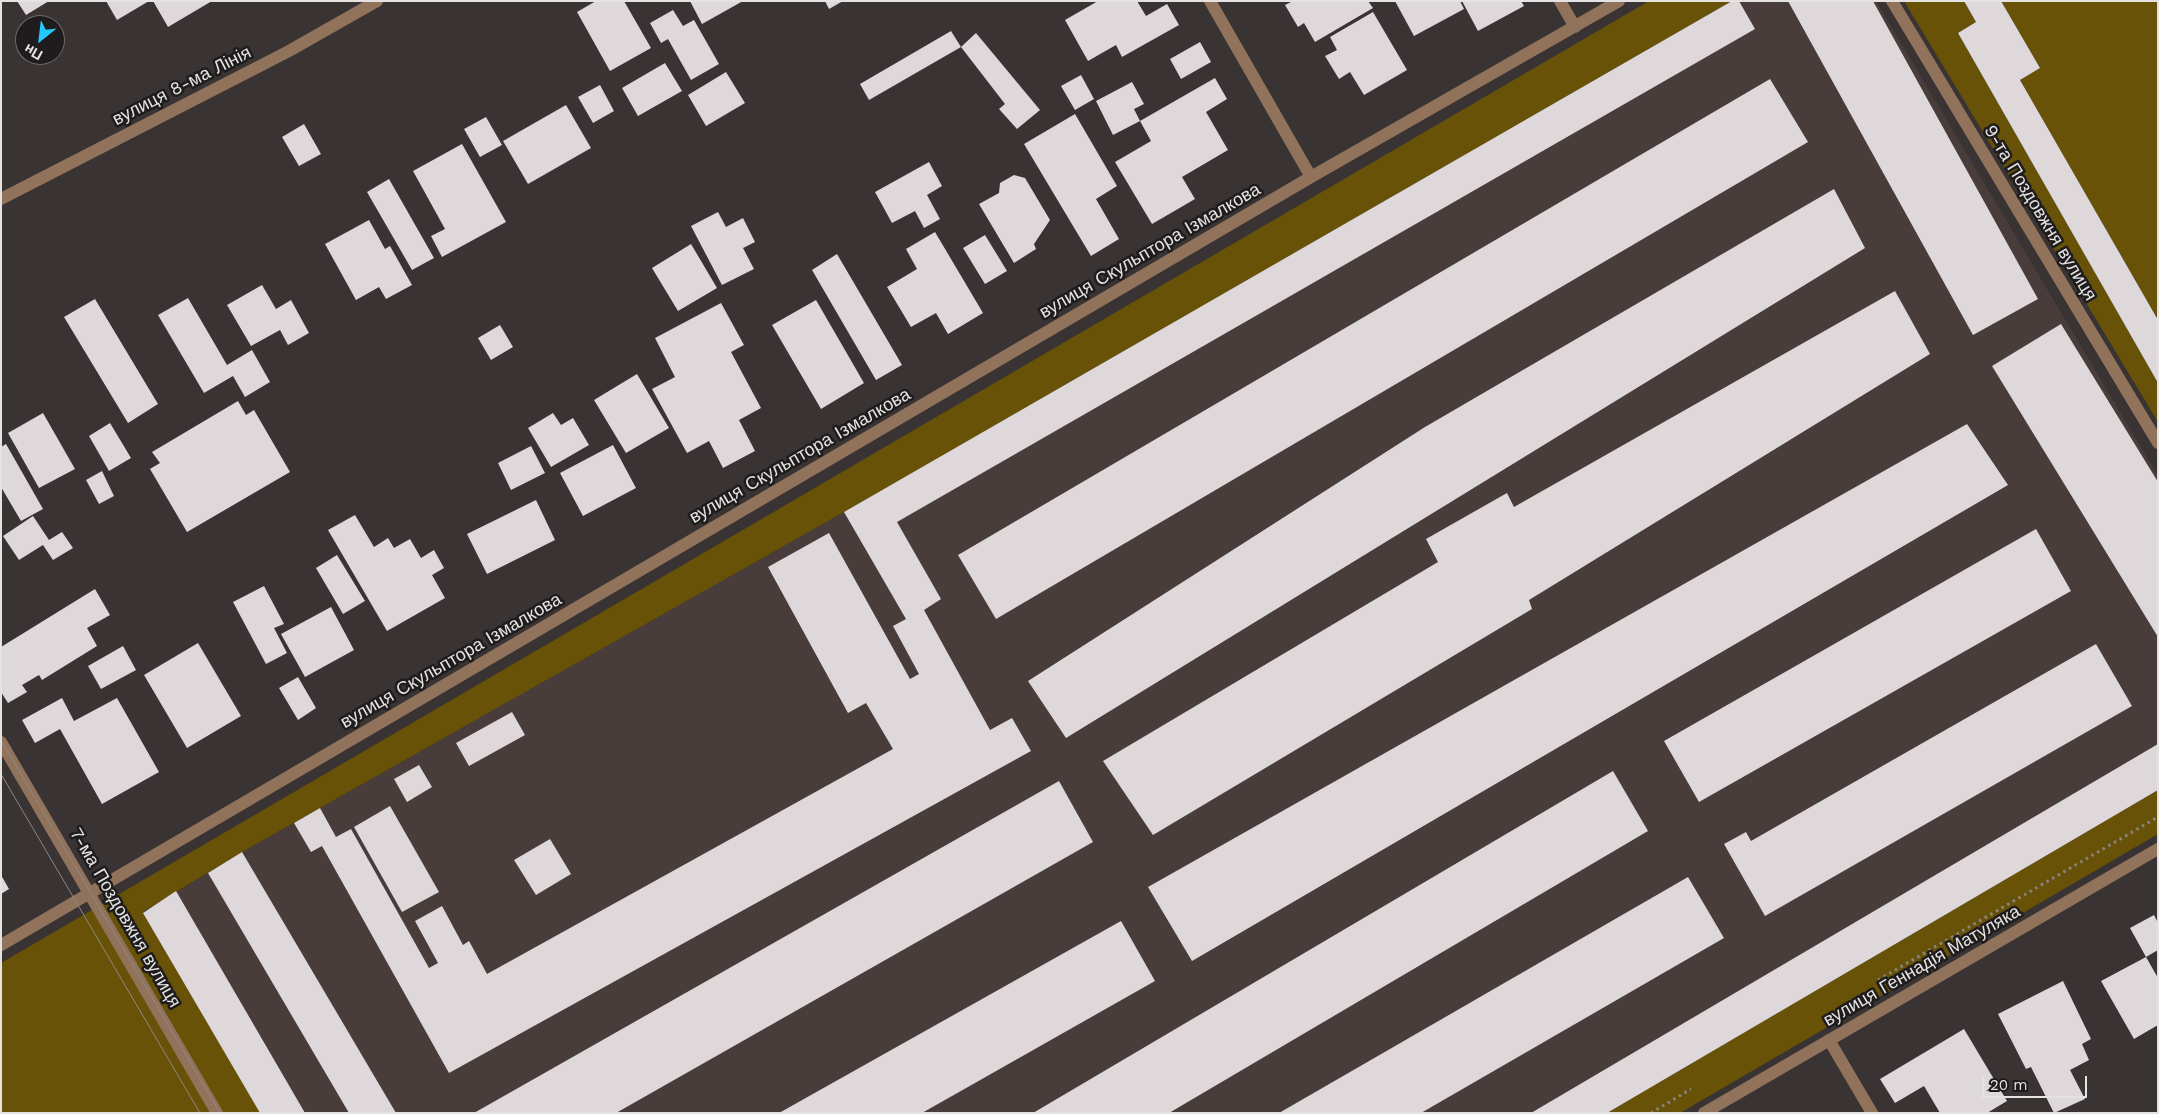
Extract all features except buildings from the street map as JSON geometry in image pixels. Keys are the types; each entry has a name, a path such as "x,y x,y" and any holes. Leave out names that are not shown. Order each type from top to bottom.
{"street":[{"name":"вулиця 8-ма Лінія","path":"1,199 289,51 377,1"},
{"path":"1210,1 1311,177"},
{"path":"1560,1 1575,27"},
{"name":"вулиця Скульптора Ізмалкова","path":"1,945 1311,177 1619,1"},
{"name":"9-та Поздовжня вулиця","path":"1892,1 2158,443"},
{"name":"7-ма Поздовжня вулиця","path":"1,742 91,892 217,1113"},
{"name":"вулиця Геннадія Матуляка","path":"1704,1113 2158,849"},
{"path":"1829,1040 1872,1113"}],"path":[{"path":"1874,982 2158,817"},
{"path":"1650,1113 1694,1088"}],"shaded area":[{"path":"1649,1 1732,1 844,512 242,852 143,912 260,1113 1,1113 1,963"},
{"path":"1732,1 1876,1 2158,476 2158,790 1607,1113 260,1113 143,913 242,852 844,512"},
{"path":"1904,1 1964,1 1976,22 1958,33 2158,383 2158,422"},
{"path":"2001,1 2158,1 2158,320 2020,80 2040,68"},
{"path":"2158,790 2158,834 1680,1113 1607,1113"}],"tram line":[{"path":"1,740 220,1113"},
{"path":"1,774 200,1113"}]}
